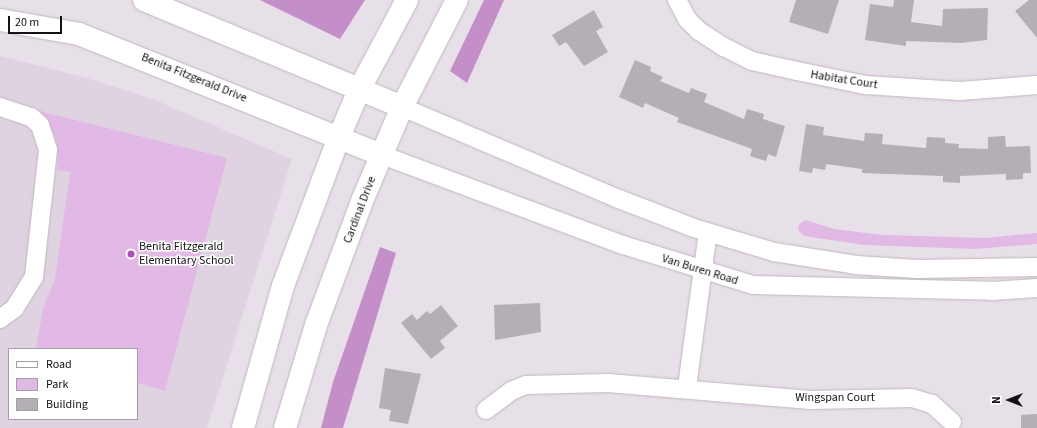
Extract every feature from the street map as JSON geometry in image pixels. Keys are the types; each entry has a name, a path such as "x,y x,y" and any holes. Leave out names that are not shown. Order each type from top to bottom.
{"main road":[{"path":"144,0 402,107"},
{"path":"243,428 284,286 339,137 359,90 407,0"},
{"name":"Cardinal Drive","path":"284,428 316,325 382,155 402,107 457,0"},
{"name":"Benita Fitzgerald Drive","path":"0,20 79,34 382,155"}],"street":[{"name":"Habitat Court","path":"677,0 687,19 699,31 724,47 752,61 796,72 865,85 960,91 1037,85"},
{"path":"402,107 619,199 708,232 774,252 856,265 962,271 1037,267"},
{"path":"0,108 30,117 40,125 48,150 34,277 15,308 0,319"},
{"name":"Van Buren Road","path":"382,155 623,245 702,272 753,285 802,288 992,291 1037,288"},
{"path":"687,387 708,232"},
{"name":"Wingspan Court","path":"486,410 511,391 533,384 608,383 687,387 810,400 912,398 932,404 952,422"}],"shaded area":[{"path":"260,0 365,0 340,39"},
{"path":"484,0 504,0 467,83 450,71"},
{"name":"Benita Fitzgerald Elementary School","path":"0,56 87,78 155,100 292,159 207,428 0,428"},
{"path":"380,247 396,253 343,428 321,428 333,382"}],"green space":[{"path":"39,111 227,158 165,391 138,383 138,348 36,348 43,308 55,279 70,172 58,170 57,140"},
{"path":"806,220 834,229 882,235 986,238 1037,233 1037,244 975,249 864,245 804,236 798,230 799,224"}],"building":[{"path":"796,0 839,0 828,34 789,22"},
{"path":"894,0 914,0 911,22 942,26 943,9 988,8 987,40 961,43 906,41 906,46 865,40 870,4 893,7"},
{"path":"1029,0 1037,0 1037,38 1015,11"},
{"path":"594,10 603,27 596,31 608,52 584,66 566,42 559,46 552,35"},
{"path":"635,60 651,67 650,71 663,77 660,81 689,93 691,88 707,94 704,102 744,119 747,109 764,114 763,119 785,126 776,157 768,154 766,161 750,156 752,149 677,122 679,118 645,103 643,108 619,97"},
{"path":"806,124 824,127 823,135 864,141 865,133 883,134 882,144 926,148 927,137 945,138 945,143 959,144 958,148 988,149 988,137 1005,136 1006,147 1030,146 1031,173 1023,173 1023,179 1006,180 1006,174 960,176 960,183 943,182 943,176 862,173 862,169 826,164 825,170 813,168 812,173 799,171"},
{"path":"540,303 541,332 495,340 494,305"},
{"path":"441,305 458,326 440,341 445,348 431,359 401,323 412,314 417,320 427,311 430,314"},
{"path":"385,368 421,374 408,424 389,421 391,410 379,408"},
{"path":"1037,414 1037,428 1021,428 1021,415"}],"place":[{"name":"Benita Fitzgerald Elementary School","path":"131,254"}]}
